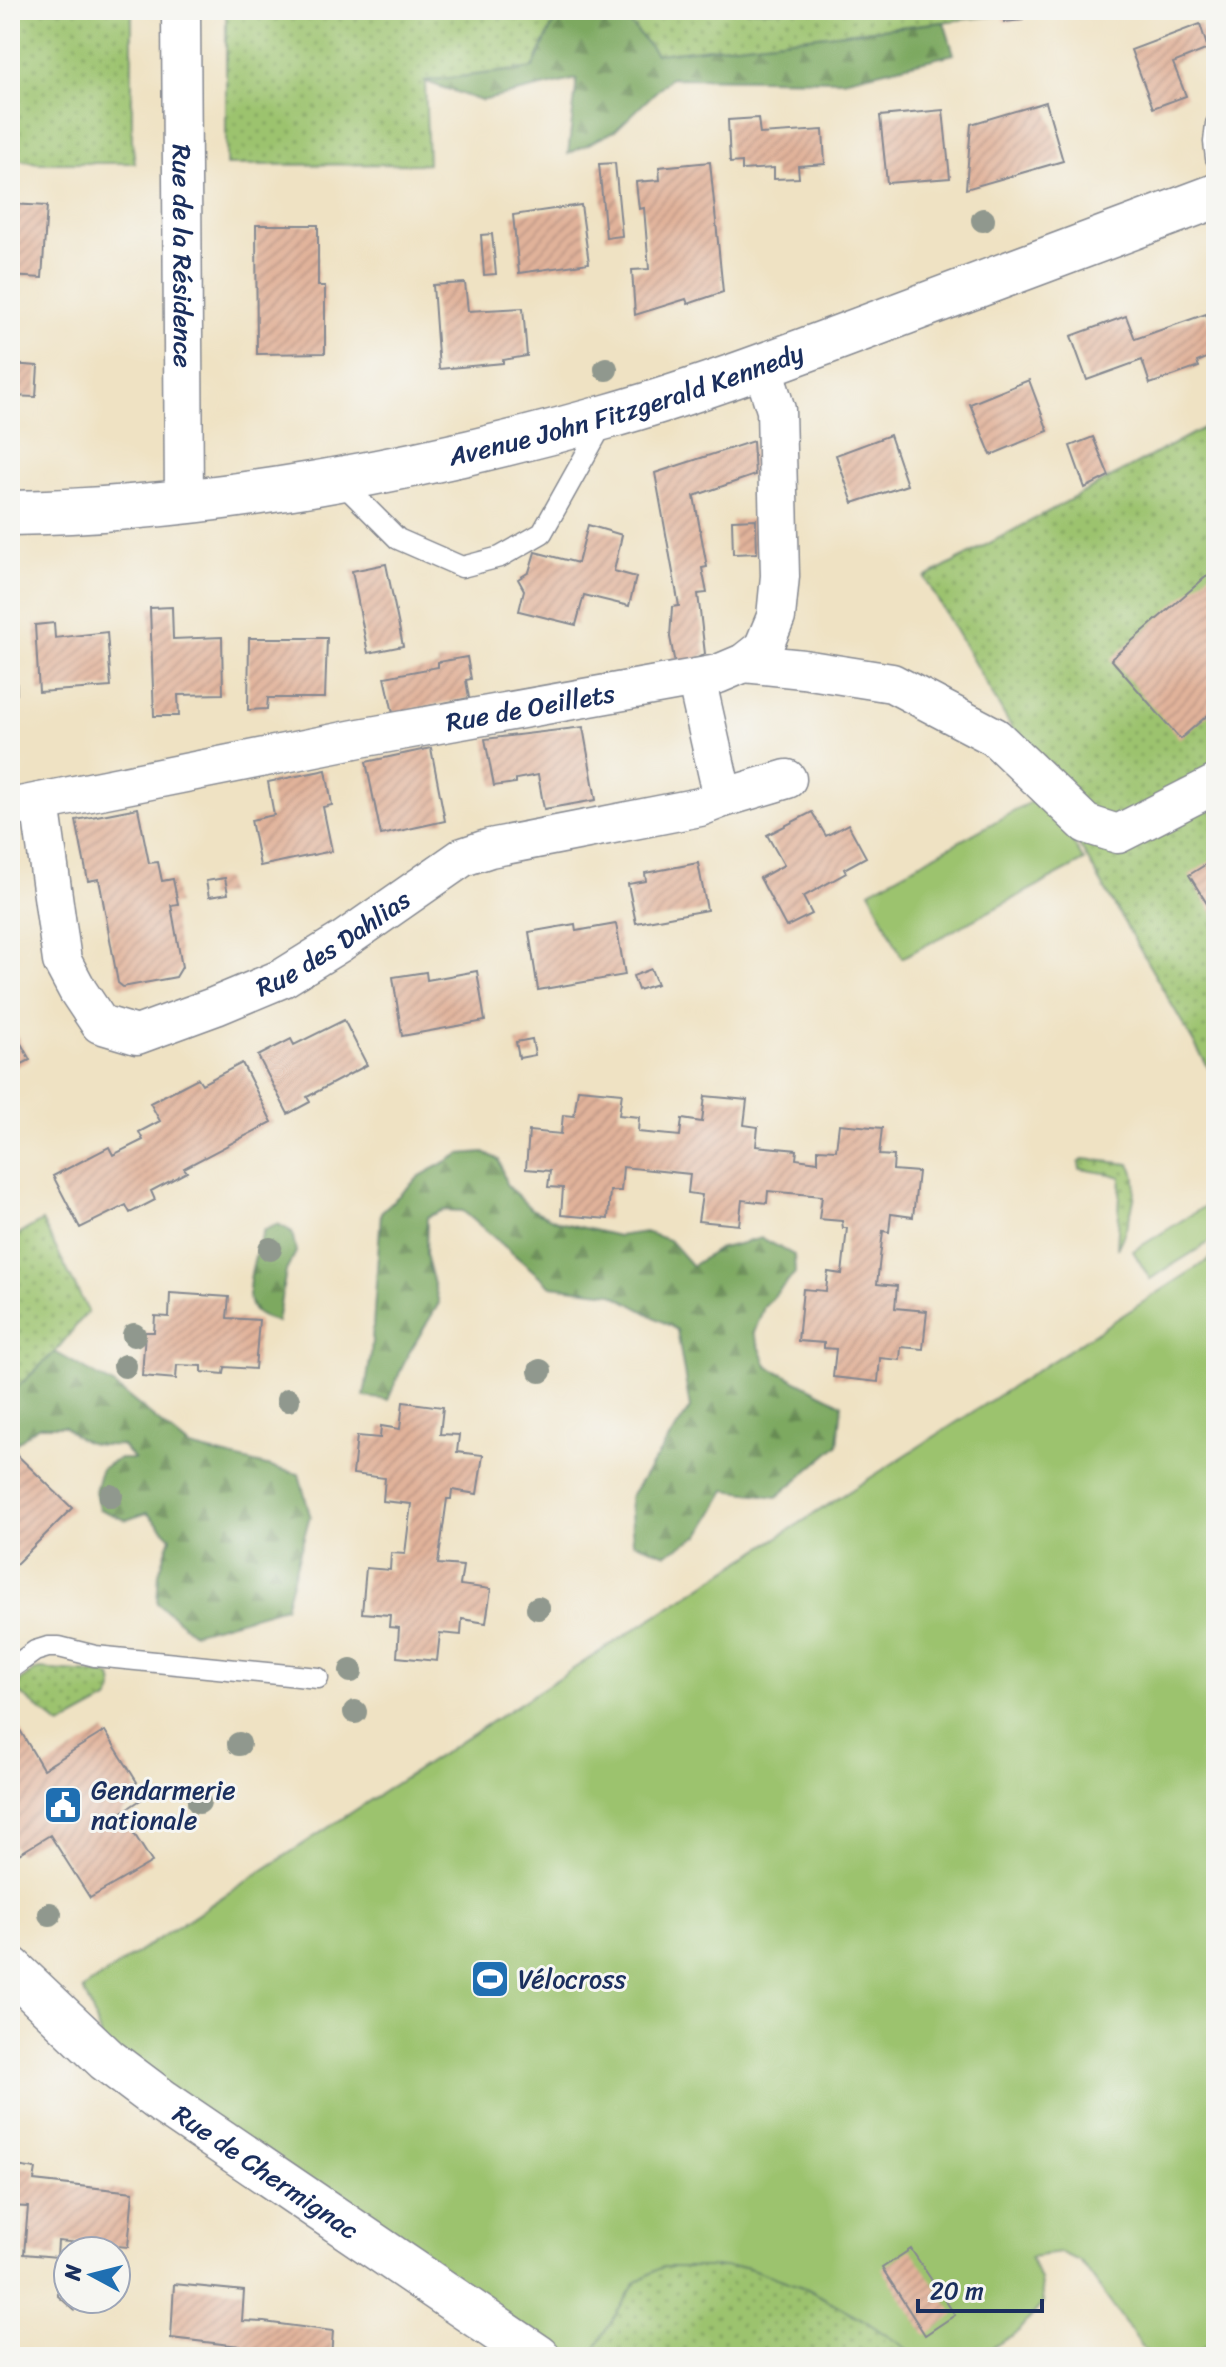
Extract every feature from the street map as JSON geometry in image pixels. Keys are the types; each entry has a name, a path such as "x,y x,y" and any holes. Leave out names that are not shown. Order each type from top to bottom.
{"main road":[{"name":"Avenue John Fitzgerald Kennedy","path":"10,513 69,512 184,502 338,479 470,452 607,417 762,366 1216,196"},
{"name":"Rue de Chermignac","path":"10,1968 107,2060 152,2094 538,2357"}],"street":[{"name":"Rue de la Résidence","path":"181,10 184,502"},
{"path":"744,663 763,648 776,617 780,576 776,410 762,366"},
{"path":"744,663 892,683 995,737 1086,824 1118,834 1216,784"},
{"name":"Rue de Oeillets","path":"25,805 360,738 718,674 744,663"},
{"path":"696,678 723,798"},
{"name":"Rue des Dahlias","path":"25,805 62,961 100,1024 137,1035 283,978 341,942 463,857 490,848 700,807 787,779"}],"lane":[{"path":"1216,124 1216,158"},
{"path":"338,479 398,539 462,567 500,557 542,533 607,417"},
{"path":"10,1669 35,1651 59,1647 95,1656 318,1678"}],"green space":[{"path":"10,10 132,10 132,140 135,163 38,163 10,158"},
{"path":"226,10 1047,10 425,81 428,164 226,165"},
{"path":"559,10 619,10 656,54 944,22 954,54 843,80 670,78 615,131 568,154 577,79 481,101 424,81 533,68"},
{"path":"1216,421 1216,1081 925,578"},
{"path":"1045,794 1084,861 902,958 870,891"},
{"path":"484,1152 499,1160 506,1184 531,1209 559,1222 618,1236 645,1232 669,1240 692,1266 718,1249 762,1238 794,1255 795,1273 764,1307 754,1333 767,1366 842,1404 838,1445 777,1497 726,1490 700,1535 666,1554 633,1542 630,1497 690,1408 677,1330 611,1293 551,1286 463,1211 444,1210 427,1217 426,1254 439,1303 406,1358 388,1400 364,1397 371,1354 381,1212 420,1176 460,1154"},
{"path":"1084,1159 1130,1164 1134,1172 1135,1194 1117,1249 1121,1177 1080,1169 1079,1163"},
{"path":"1216,1199 1216,1238 1150,1279 1133,1251"},
{"path":"42,1221 88,1311 55,1352 10,1394 10,1239"},
{"path":"278,1224 292,1232 296,1252 286,1271 277,1322 254,1311 249,1294 264,1230"},
{"path":"1216,1255 1216,2339 1190,2357 1150,2357 1080,2261 1060,2253 1030,2257 1040,2280 1043,2303 1020,2330 978,2357 919,2357 864,2320 808,2289 746,2267 662,2267 635,2283 590,2357 538,2357 107,2060 83,1989"},
{"path":"55,1352 115,1386 190,1447 299,1474 310,1515 285,1607 193,1633 157,1603 159,1573 171,1537 147,1513 126,1520 99,1509 95,1491 101,1469 118,1459 134,1459 121,1445 90,1443 64,1426 39,1426 10,1448 10,1394"},
{"path":"39,1669 105,1674 111,1677 112,1692 108,1700 60,1726 11,1686"},
{"path":"723,2246 747,2267 808,2289 864,2320 919,2357 561,2357 611,2323 635,2283 662,2267"}],"building":[{"path":"1023,10 1023,20 1004,22 1003,11"},
{"path":"1200,24 1208,49 1173,63 1186,96 1153,108 1131,50"},
{"path":"1046,102 1063,161 966,189 971,124"},
{"path":"943,110 950,178 887,183 880,116"},
{"path":"758,118 760,134 823,130 825,164 798,166 799,178 774,179 774,168 742,170 742,162 730,163 728,120"},
{"path":"710,162 723,292 688,304 686,299 635,315 632,270 649,269 644,208 639,209 636,182 660,180 659,167"},
{"path":"615,163 622,236 606,238 599,164"},
{"path":"10,204 47,206 42,278 10,276"},
{"path":"581,205 589,263 519,273 513,215"},
{"path":"256,225 318,225 318,286 325,286 325,353 257,354"},
{"path":"492,234 496,274 484,275 481,235"},
{"path":"465,283 468,311 523,308 527,356 503,360 503,363 439,369 433,285"},
{"path":"1206,314 1216,342 1216,354 1197,362 1199,367 1150,384 1142,360 1087,380 1071,336 1126,316 1135,339"},
{"path":"10,364 38,366 36,397 10,396"},
{"path":"1029,380 1048,431 991,455 970,404"},
{"path":"890,435 907,485 853,503 836,455"},
{"path":"1093,437 1109,476 1085,488 1070,446"},
{"path":"753,441 755,475 694,496 707,567 702,568 707,593 698,594 705,654 676,670 670,637 672,607 679,606 655,473"},
{"path":"756,519 757,553 733,554 732,520"},
{"path":"588,525 622,535 614,571 636,577 629,606 584,595 576,625 519,611 524,590 518,579 529,572 535,552 578,563"},
{"path":"386,564 403,646 368,653 352,571"},
{"path":"1216,568 1216,708 1180,739 1111,659"},
{"path":"172,607 173,639 222,637 223,694 178,695 179,716 154,716 150,608"},
{"path":"54,623 55,638 107,632 111,687 39,692 35,625"},
{"path":"249,638 327,638 325,698 268,698 267,709 248,710"},
{"path":"10,641 15,641 17,694 10,694"},
{"path":"467,657 471,679 466,680 469,698 393,713 385,677 438,667 438,662"},
{"path":"583,727 596,800 544,809 538,775 516,779 516,783 494,786 485,739"},
{"path":"431,748 445,821 381,835 366,762"},
{"path":"326,770 332,805 323,807 332,851 260,866 251,820 274,815 268,782"},
{"path":"138,808 149,863 158,862 162,881 173,879 178,904 171,905 182,967 176,977 123,987 118,983 99,879 88,881 76,820"},
{"path":"812,812 826,836 848,824 866,857 844,869 846,873 803,897 812,914 786,927 760,878 784,865 767,835"},
{"path":"1216,858 1216,918 1189,875"},
{"path":"698,863 707,910 636,923 628,884 646,881 645,873"},
{"path":"225,878 228,894 209,897 206,881"},
{"path":"575,924 576,931 616,924 625,975 538,990 529,932"},
{"path":"651,969 657,984 638,990 633,976"},
{"path":"477,971 485,1021 402,1036 393,977 426,972 427,980"},
{"path":"344,1020 367,1065 307,1097 310,1102 288,1114 258,1056 291,1039 294,1045"},
{"path":"10,1023 30,1060 10,1070"},
{"path":"532,1039 535,1055 519,1058 516,1042"},
{"path":"242,1063 272,1122 184,1168 187,1172 151,1191 155,1200 130,1213 126,1205 80,1228 53,1176 109,1147 113,1155 143,1140 139,1132 160,1121 150,1103 198,1078 202,1084"},
{"path":"578,1089 622,1093 619,1115 639,1117 638,1132 680,1136 682,1119 702,1122 705,1096 747,1100 744,1125 758,1127 756,1146 797,1150 796,1159 818,1162 818,1149 836,1150 839,1124 882,1128 879,1155 894,1156 893,1170 918,1172 913,1217 891,1214 889,1232 883,1231 877,1284 897,1286 895,1308 927,1311 923,1349 901,1347 900,1360 880,1358 878,1382 833,1377 836,1349 824,1348 824,1343 798,1341 803,1289 826,1291 828,1272 842,1274 847,1228 843,1228 842,1221 819,1219 822,1196 768,1191 767,1203 742,1200 739,1225 698,1221 702,1195 688,1193 690,1174 623,1167 621,1191 610,1191 608,1219 561,1215 563,1188 548,1187 550,1171 526,1169 529,1131 561,1134 563,1115 574,1116"},
{"path":"170,1293 229,1297 227,1318 259,1320 255,1369 225,1367 224,1374 202,1372 202,1366 177,1365 176,1379 142,1376 145,1332 154,1332 155,1316 169,1317"},
{"path":"403,1402 443,1407 440,1434 459,1435 457,1452 483,1455 477,1494 452,1490 451,1499 447,1499 438,1564 463,1566 460,1585 491,1589 486,1623 462,1619 461,1635 440,1633 437,1661 397,1657 399,1628 389,1627 390,1615 362,1613 366,1568 390,1570 391,1553 405,1554 411,1504 383,1501 385,1478 353,1474 357,1436 380,1438 381,1426 400,1429"},
{"path":"13,1451 72,1508 10,1570 10,1454"},
{"name":"Gendarmerie nationale","path":"17,1725 43,1769 105,1731 137,1782 134,1785 142,1799 121,1813 152,1862 90,1898 50,1835 19,1854 10,1840 10,1729"},
{"path":"10,2165 36,2169 34,2181 133,2192 129,2235 52,2235 52,2257 24,2254 28,2207 10,2206"},
{"path":"911,2249 955,2315 925,2335 882,2268"},
{"path":"174,2284 244,2291 242,2321 333,2331 331,2357 238,2357 239,2346 171,2338"},
{"path":"363,2348 371,2357 351,2357 351,2355"}],"place":[{"name":"Gendarmerie nationale","path":"63,1805"},
{"name":"Vélocross","path":"490,1979"}]}
